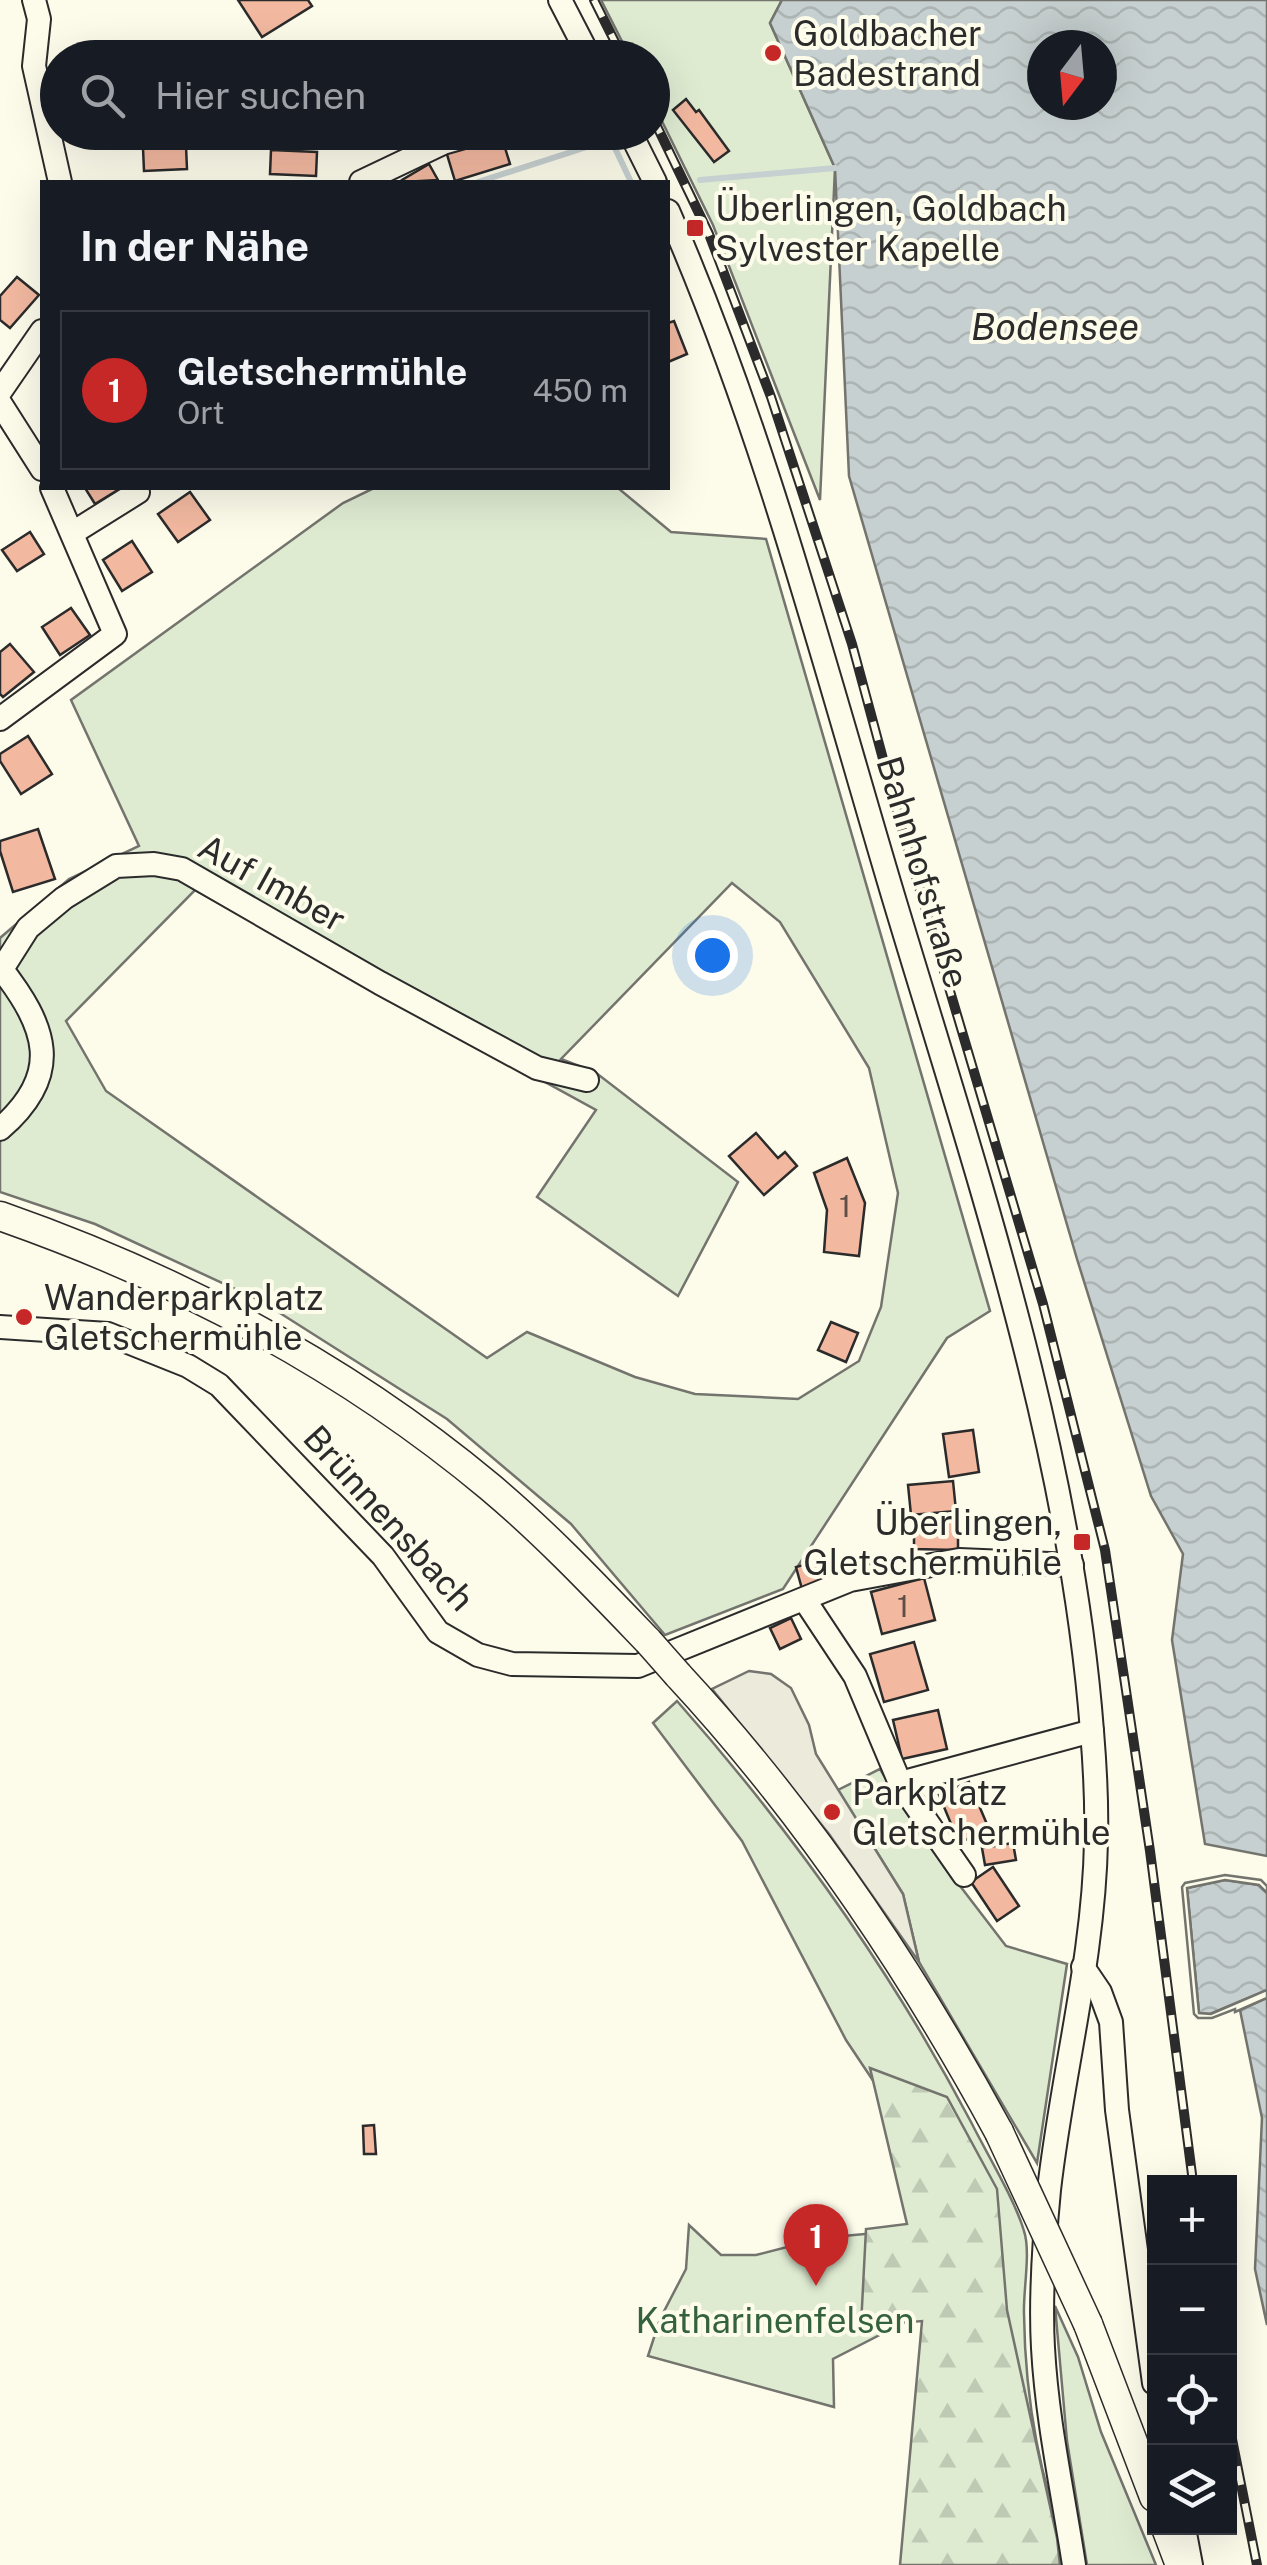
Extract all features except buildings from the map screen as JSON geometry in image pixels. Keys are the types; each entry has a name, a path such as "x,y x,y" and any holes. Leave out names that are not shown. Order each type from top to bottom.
{"main road":[{"path":"0,1216 131,1266 208,1303 354,1388 491,1488 648,1641 767,1778 900,1963 999,2132 1088,2324 1147,2479"},
{"path":"1169,2535 1181,2563"}],"street":[{"path":"34,0 39,19 34,66 40,93"},
{"path":"560,0 581,40"},
{"path":"53,150 60,180"},
{"path":"365,180 427,150"},
{"path":"639,150 654,180"},
{"name":"Bahnhofstraße","path":"670,216 737,385 798,575 1016,1316 1052,1462 1072,1565 1092,1731 1096,1844 1084,1967 1049,2189 1042,2284 1048,2397 1074,2565"},
{"path":"0,392 40,334"},
{"path":"0,403 40,466"},
{"path":"0,719 115,634 53,490"},
{"path":"74,532 138,492"},
{"name":"Auf Imber","path":"0,1128 31,1097 42,1068 40,1031 1,968 28,928 64,898 116,866 154,864 182,869 537,1068 587,1080"},
{"name":"Brünnensbach","path":"0,1327 108,1334 188,1366 219,1385 383,1556 438,1632 478,1655 512,1664 638,1666 850,1580 959,1560 1072,1565"},
{"path":"804,1599 855,1676 900,1783 964,1875"},
{"path":"900,1783 1092,1731"},
{"path":"1084,1967 1112,2022 1117,2110 1150,2355"},
{"path":"1181,2563 1183,2535"}],"green space":[{"path":"601,0 782,0 770,23 835,168 820,500 713,225 670,138 670,40 621,40"},
{"path":"370,490 620,490 671,532 766,539 990,1311 947,1338 783,1589 665,1635 571,1524 447,1419 261,1301 95,1224 0,1192 0,938 69,879 139,846 71,700 343,503","holes":["732,883 780,922 869,1068 898,1193 881,1307 859,1361 798,1399 695,1394 635,1377 527,1332 487,1358 106,1091 66,1021 195,890 596,1110 537,1197 678,1296 738,1182 595,1072 561,1059"]},
{"name":"Katharinenfelsen","path":"677,1701 760,1800 873,1956 940,2066 1014,2205 1026,2240 1025,2346 1031,2410 1052,2505 1074,2565 954,2565 942,2303 833,2359 834,2407 648,2356 660,2319 686,2269 689,2225 721,2255 756,2255 822,2238 919,2229 896,2115 846,2040 742,1841 653,1723"},
{"path":"880,1769 918,1831 1006,1946 1067,1964 1037,2163 919,1962 903,1894 838,1790"},
{"path":"870,2068 947,2097 997,2189 1007,2310 1060,2565 900,2565 922,2321 861,2326 866,2229 907,2224"},
{"path":"1055,2306 1156,2565 1087,2565 1067,2441"}],"shaded area":[{"name":"Parkplatz Gletschermühle","path":"749,1671 771,1674 791,1688 809,1725 816,1754 903,1894 919,1962 829,1834 712,1689"}],"water":[{"name":"Bodensee","path":"782,0 1267,0 1267,1856 1205,1844 1172,1640 1183,1554 1151,1496 1077,1259 849,476 835,168 770,23"},
{"path":"1225,1880 1259,1885 1267,1893 1267,1990 1210,2014 1199,2013 1187,1888"},
{"path":"1267,1998 1267,2325 1255,2269 1262,2118 1240,2010"}],"pier":[{"path":"1225,1875 1261,1880 1267,1893 1259,1885 1225,1880 1187,1888 1199,2013 1211,2014 1267,1990 1267,1998 1235,2012 1198,2018 1194,2014 1182,1887 1185,1883"}],"waterway":[{"path":"484,180 577,150"},
{"path":"616,150 630,180"},
{"path":"700,180 835,168"}],"railway":[{"path":"594,0 614,40"},
{"path":"668,150 709,234 771,397 852,644 903,833 1043,1304 1105,1550 1150,1851 1192,2175"},
{"path":"1233,2445 1257,2565"}],"place":[{"name":"Goldbacher Badestrand","path":"773,53"},
{"name":"Überlingen, Goldbach Sylvester Kapelle","path":"695,228"},
{"name":"Wanderparkplatz Gletschermühle","path":"24,1317"},
{"name":"Überlingen, Gletschermühle","path":"1082,1542"},
{"name":"Parkplatz Gletschermühle","path":"832,1812"},
{"name":"Gletschermühle","path":"816,2286"}]}
